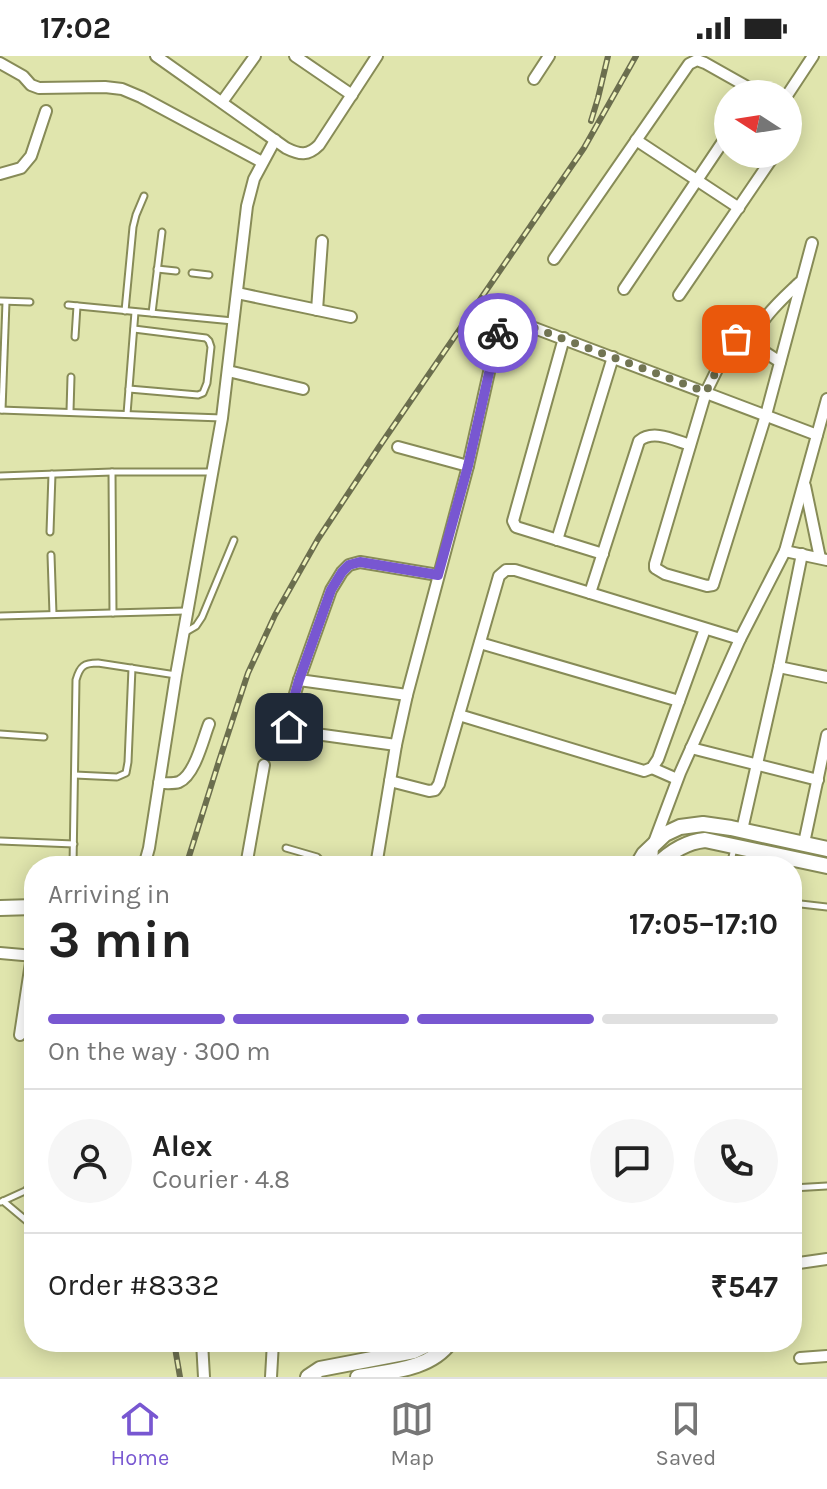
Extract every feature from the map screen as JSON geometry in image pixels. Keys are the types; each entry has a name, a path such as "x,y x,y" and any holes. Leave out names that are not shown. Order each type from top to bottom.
{"main road":[{"path":"643,856 670,831 691,825 742,830 827,849"},
{"path":"666,856 693,842 705,840 779,856"},
{"path":"802,861 827,866"},
{"path":"0,908 24,907"},
{"path":"308,1377 320,1369 409,1352"},
{"path":"358,1377 405,1373 442,1352"}],"street":[{"path":"156,56 275,140 295,153 304,154 313,152 319,145 377,56"},
{"path":"222,102 255,56"},
{"path":"295,56 352,95"},
{"path":"534,79 549,56"},
{"path":"797,80 813,56"},
{"path":"554,259 689,64 697,60 734,80"},
{"path":"0,63 39,88 122,89 262,162"},
{"path":"0,174 21,168 31,156 46,111"},
{"path":"146,856 222,418 247,206 254,179 275,140"},
{"path":"636,140 739,208"},
{"path":"624,289 714,155"},
{"path":"679,295 766,168"},
{"path":"317,310 322,241"},
{"path":"802,280 762,322 729,345 706,392 655,564 655,568 665,574 713,585 766,415 812,243"},
{"path":"237,293 351,317"},
{"path":"378,856 407,695 468,466 498,332 504,323 514,322 564,338 817,435"},
{"path":"762,322 756,339 759,346 780,362"},
{"path":"564,338 513,521 516,527 603,554"},
{"path":"557,540 613,357"},
{"path":"228,371 303,389"},
{"path":"654,856 653,845 677,779 740,639 785,551 827,399"},
{"path":"590,593 639,441 654,434 690,445"},
{"path":"398,447 468,466"},
{"path":"785,551 824,559 804,482"},
{"path":"742,830 802,554"},
{"path":"396,745 294,731 287,722 331,590 349,565 368,562 438,575"},
{"path":"390,781 435,790 442,776 499,576 506,570 515,570 740,639"},
{"path":"459,715 644,771 652,768 658,759 705,629"},
{"path":"480,643 679,701"},
{"path":"779,667 827,677"},
{"path":"299,680 407,695"},
{"path":"159,783 178,782 186,777 209,724"},
{"path":"804,843 827,735"},
{"path":"691,748 818,780"},
{"path":"248,856 264,765"},
{"path":"652,768 677,779"},
{"path":"0,953 24,955"},
{"path":"20,1035 24,1011"},
{"path":"802,1263 827,1259"},
{"path":"203,1352 204,1377"},
{"path":"271,1377 272,1352"},
{"path":"800,1358 827,1356"}],"lane":[{"path":"125,311 133,227 144,196"},
{"path":"152,313 162,232"},
{"path":"157,269 176,271"},
{"path":"192,273 209,275"},
{"path":"30,302 3,301 1,410 222,418"},
{"path":"68,305 234,321"},
{"path":"75,337 77,306"},
{"path":"127,414 135,312"},
{"path":"129,389 203,393 211,347 206,338 134,329"},
{"path":"70,411 71,377"},
{"path":"112,472 113,613"},
{"path":"0,476 212,472"},
{"path":"50,532 52,474"},
{"path":"183,633 196,626 202,617 234,540"},
{"path":"51,555 53,614"},
{"path":"0,616 187,611"},
{"path":"73,856 76,680 79,669 86,663 98,663 176,675"},
{"path":"75,775 117,777 126,773 132,668"},
{"path":"0,734 44,737"},
{"path":"0,841 74,844"},
{"path":"733,856 735,847"},
{"path":"286,848 314,856"},
{"path":"802,904 827,907"},
{"path":"802,1187 827,1186"},
{"path":"24,1191 2,1202 24,1219"}],"railway":[{"path":"591,121 608,56"},
{"path":"189,856 248,673 275,615 318,539 584,148 636,56"},
{"path":"176,1352 180,1377"}],"way so far":[{"path":"498,333 504,323 529,326 706,392 729,345 736,339"}],"route":[{"path":"289,727 287,722 299,680 331,590 342,572 349,565 360,562 438,575 468,466 498,333"}]}
